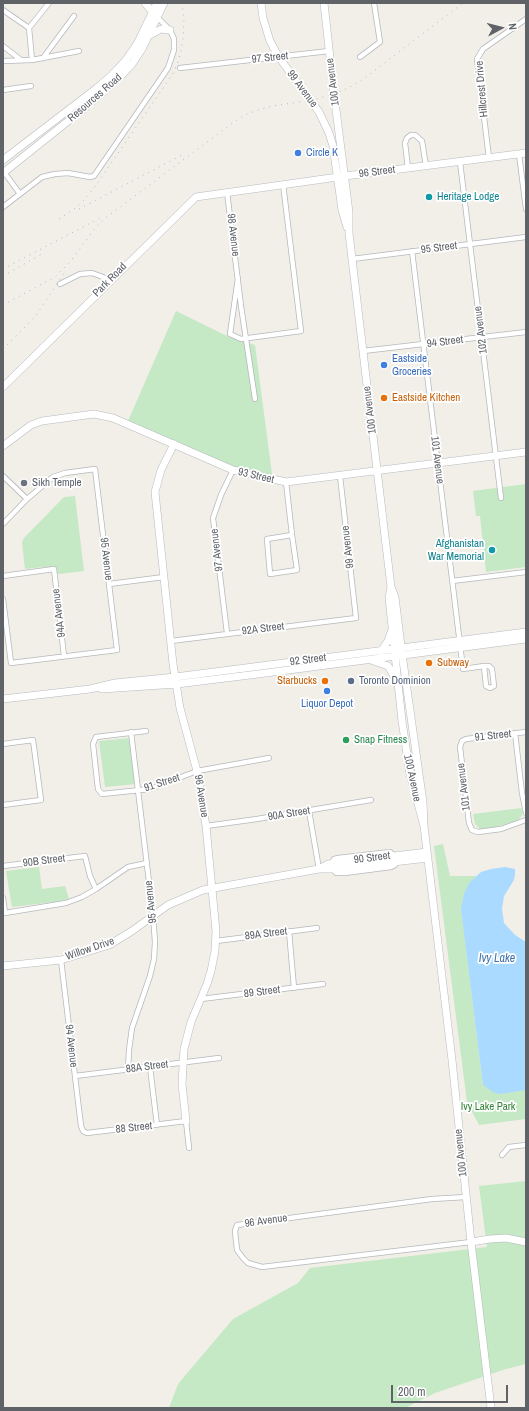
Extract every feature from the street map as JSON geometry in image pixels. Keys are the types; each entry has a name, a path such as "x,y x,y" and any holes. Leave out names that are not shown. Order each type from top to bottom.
{"main road":[{"path":"145,3 155,16"},
{"name":"Resources Road","path":"3,172 113,84 132,64 149,35 155,16 157,3"},
{"name":"Resources Road","path":"3,160 112,75 131,52 164,3"},
{"name":"99 Avenue","path":"262,3 267,33 278,56 312,100 324,122 333,146 336,177"},
{"name":"100 Avenue","path":"324,3 349,212 349,233 391,587 390,598 392,628 398,652 423,802 424,826 491,1408"},
{"path":"149,35 161,29 170,30"},
{"name":"96 Street","path":"227,192 522,154"},
{"name":"100 Avenue","path":"336,177 342,210 349,233"},
{"name":"Park Road","path":"3,387 196,197 227,192"},
{"name":"93 Street","path":"3,446 31,424 42,420 94,414 113,418 233,470 286,482 526,452"},
{"name":"96 Avenue","path":"174,444 161,470 155,492 176,680 184,726 197,771 206,826 216,924 216,941 211,971 188,1029 184,1049 182,1084 186,1121"},
{"name":"100 Avenue","path":"391,587 395,598 398,652 397,681 410,774 424,826"},
{"path":"381,651 388,641 392,628"},
{"name":"92 Street","path":"176,680 311,668 369,659 398,652 460,644 526,632"},
{"name":"92 Street","path":"460,644 526,639"},
{"name":"92 Street","path":"3,699 90,688 112,689 381,651 398,652"},
{"path":"369,659 388,666 397,681"},
{"name":"90 Street","path":"212,888 332,866 428,855"},
{"name":"Willow Drive","path":"3,966 61,960 110,945 153,915 182,898 212,888"},
{"path":"471,1242 506,1238 526,1242"}],"street":[{"path":"32,60 29,28 49,3"},
{"path":"360,57 380,42 374,3"},
{"path":"3,10 29,28"},
{"path":"43,58 74,16"},
{"path":"3,207 39,179 48,175 68,173 90,177 94,176 168,68 174,46 173,36 170,30 155,16"},
{"name":"Hillcrest Drive","path":"489,158 477,59 483,49 526,19"},
{"path":"3,46 21,60"},
{"path":"3,60 32,60 79,51"},
{"name":"97 Street","path":"180,68 329,51"},
{"path":"3,90 30,86"},
{"path":"408,168 405,143 407,138 411,135 415,135 422,141 426,166"},
{"path":"522,154 526,209"},
{"name":"102 Avenue","path":"460,162 501,498"},
{"path":"3,172 20,194"},
{"path":"246,338 301,331 283,184"},
{"name":"98 Avenue","path":"227,192 255,399"},
{"name":"95 Street","path":"352,259 526,237"},
{"name":"101 Avenue","path":"412,252 463,669 484,666"},
{"path":"60,284 80,274 92,273 111,280"},
{"name":"98 Avenue","path":"238,278 230,334 242,339 246,338"},
{"name":"94 Street","path":"363,351 526,332"},
{"name":"95 Avenue","path":"27,499 53,477 65,473 95,469 117,650 64,656"},
{"name":"97 Avenue","path":"226,633 213,518 221,495 233,470"},
{"path":"3,476 27,499 3,524"},
{"name":"99 Avenue","path":"340,476 356,618"},
{"path":"286,482 297,570 270,574 267,539 292,535"},
{"name":"94A Avenue","path":"3,576 54,569 64,656"},
{"path":"452,581 526,572"},
{"path":"109,584 164,577"},
{"path":"3,599 11,663 64,656"},
{"name":"92A Street","path":"171,640 356,618"},
{"path":"132,732 146,731"},
{"name":"95 Avenue","path":"128,1070 132,1028 150,976 154,959 155,942 132,732"},
{"name":"91 Street","path":"132,732 96,737 93,744 98,789 101,793 105,794 155,787 197,771 269,758"},
{"name":"91 Street","path":"462,741 466,739 526,732"},
{"path":"515,733 522,793 526,813"},
{"path":"3,744 33,740 41,800 3,805"},
{"name":"101 Avenue","path":"462,741 460,747 470,828 478,832 501,829 526,820"},
{"name":"90A Street","path":"206,826 309,811 371,800"},
{"path":"309,811 319,869"},
{"path":"332,866 334,859 338,858 390,852 395,858"},
{"name":"90B Street","path":"3,866 85,856 90,876 96,889"},
{"path":"3,898 5,913 66,903 82,897 96,889 128,867 147,863"},
{"name":"89A Street","path":"216,941 317,928"},
{"path":"289,931 294,988"},
{"name":"94 Avenue","path":"61,960 81,1126 83,1131"},
{"name":"89 Street","path":"201,999 323,984"},
{"name":"88A Street","path":"75,1076 219,1058"},
{"path":"150,1067 158,1125"},
{"name":"96 Avenue","path":"186,1121 189,1148"},
{"name":"88 Street","path":"83,1131 87,1133 186,1121"},
{"path":"502,1155 507,1148 526,1145"},
{"name":"96 Avenue","path":"466,1196 432,1199 237,1225 234,1231 237,1250 243,1258 248,1263 262,1267 471,1242"}],"green space":[{"path":"176,311 229,337 255,345 273,482 230,472 128,421"},
{"path":"526,484 526,567 486,572 480,516 476,516 473,491"},
{"path":"75,496 84,571 59,574 43,567 25,569 22,542 24,538 64,497"},
{"path":"130,738 136,784 105,787 99,741"},
{"path":"521,808 523,813 518,820 496,827 480,829 475,824 473,814"},
{"name":"Ivy Lake Park","path":"443,844 450,876 476,876 463,900 465,939 483,1085 526,1089 526,1119 479,1125 467,1102 434,846"},
{"path":"39,867 42,889 65,886 69,899 12,907 6,871"},
{"path":"526,1181 526,1364 506,1369 435,1393 405,1408 169,1408 178,1384 233,1319 298,1283 310,1268 487,1247 479,1186"}],"water":[{"name":"Ivy Lake","path":"505,867 515,869 515,875 514,880 504,896 502,909 504,923 515,935 526,942 526,1090 500,1094 493,1092 483,1085 461,909 464,894 469,883 481,872"}],"railway":[{"path":"59,219 77,207 94,188 172,75 179,60 183,39 184,22 182,3"},
{"path":"3,305 55,277 70,262 96,227 104,219 234,122 245,115 258,110 273,106 312,100 334,94 348,88 362,80 463,3"},
{"path":"79,209 182,155"},
{"path":"3,269 102,217"},
{"path":"3,276 42,254"},
{"path":"3,349 35,317 64,273"}],"place":[{"name":"Circle K","path":"298,153"},
{"name":"Heritage Lodge","path":"429,197"},
{"name":"Eastside Groceries","path":"384,365"},
{"name":"Eastside Kitchen","path":"384,398"},
{"name":"Sikh Temple","path":"24,483"},
{"name":"Afghanistan War Memorial","path":"492,550"},
{"name":"Subway","path":"429,663"},
{"name":"Starbucks","path":"325,681"},
{"name":"Toronto Dominion","path":"351,681"},
{"name":"Liquor Depot","path":"327,691"},
{"name":"Snap Fitness","path":"346,740"}]}
